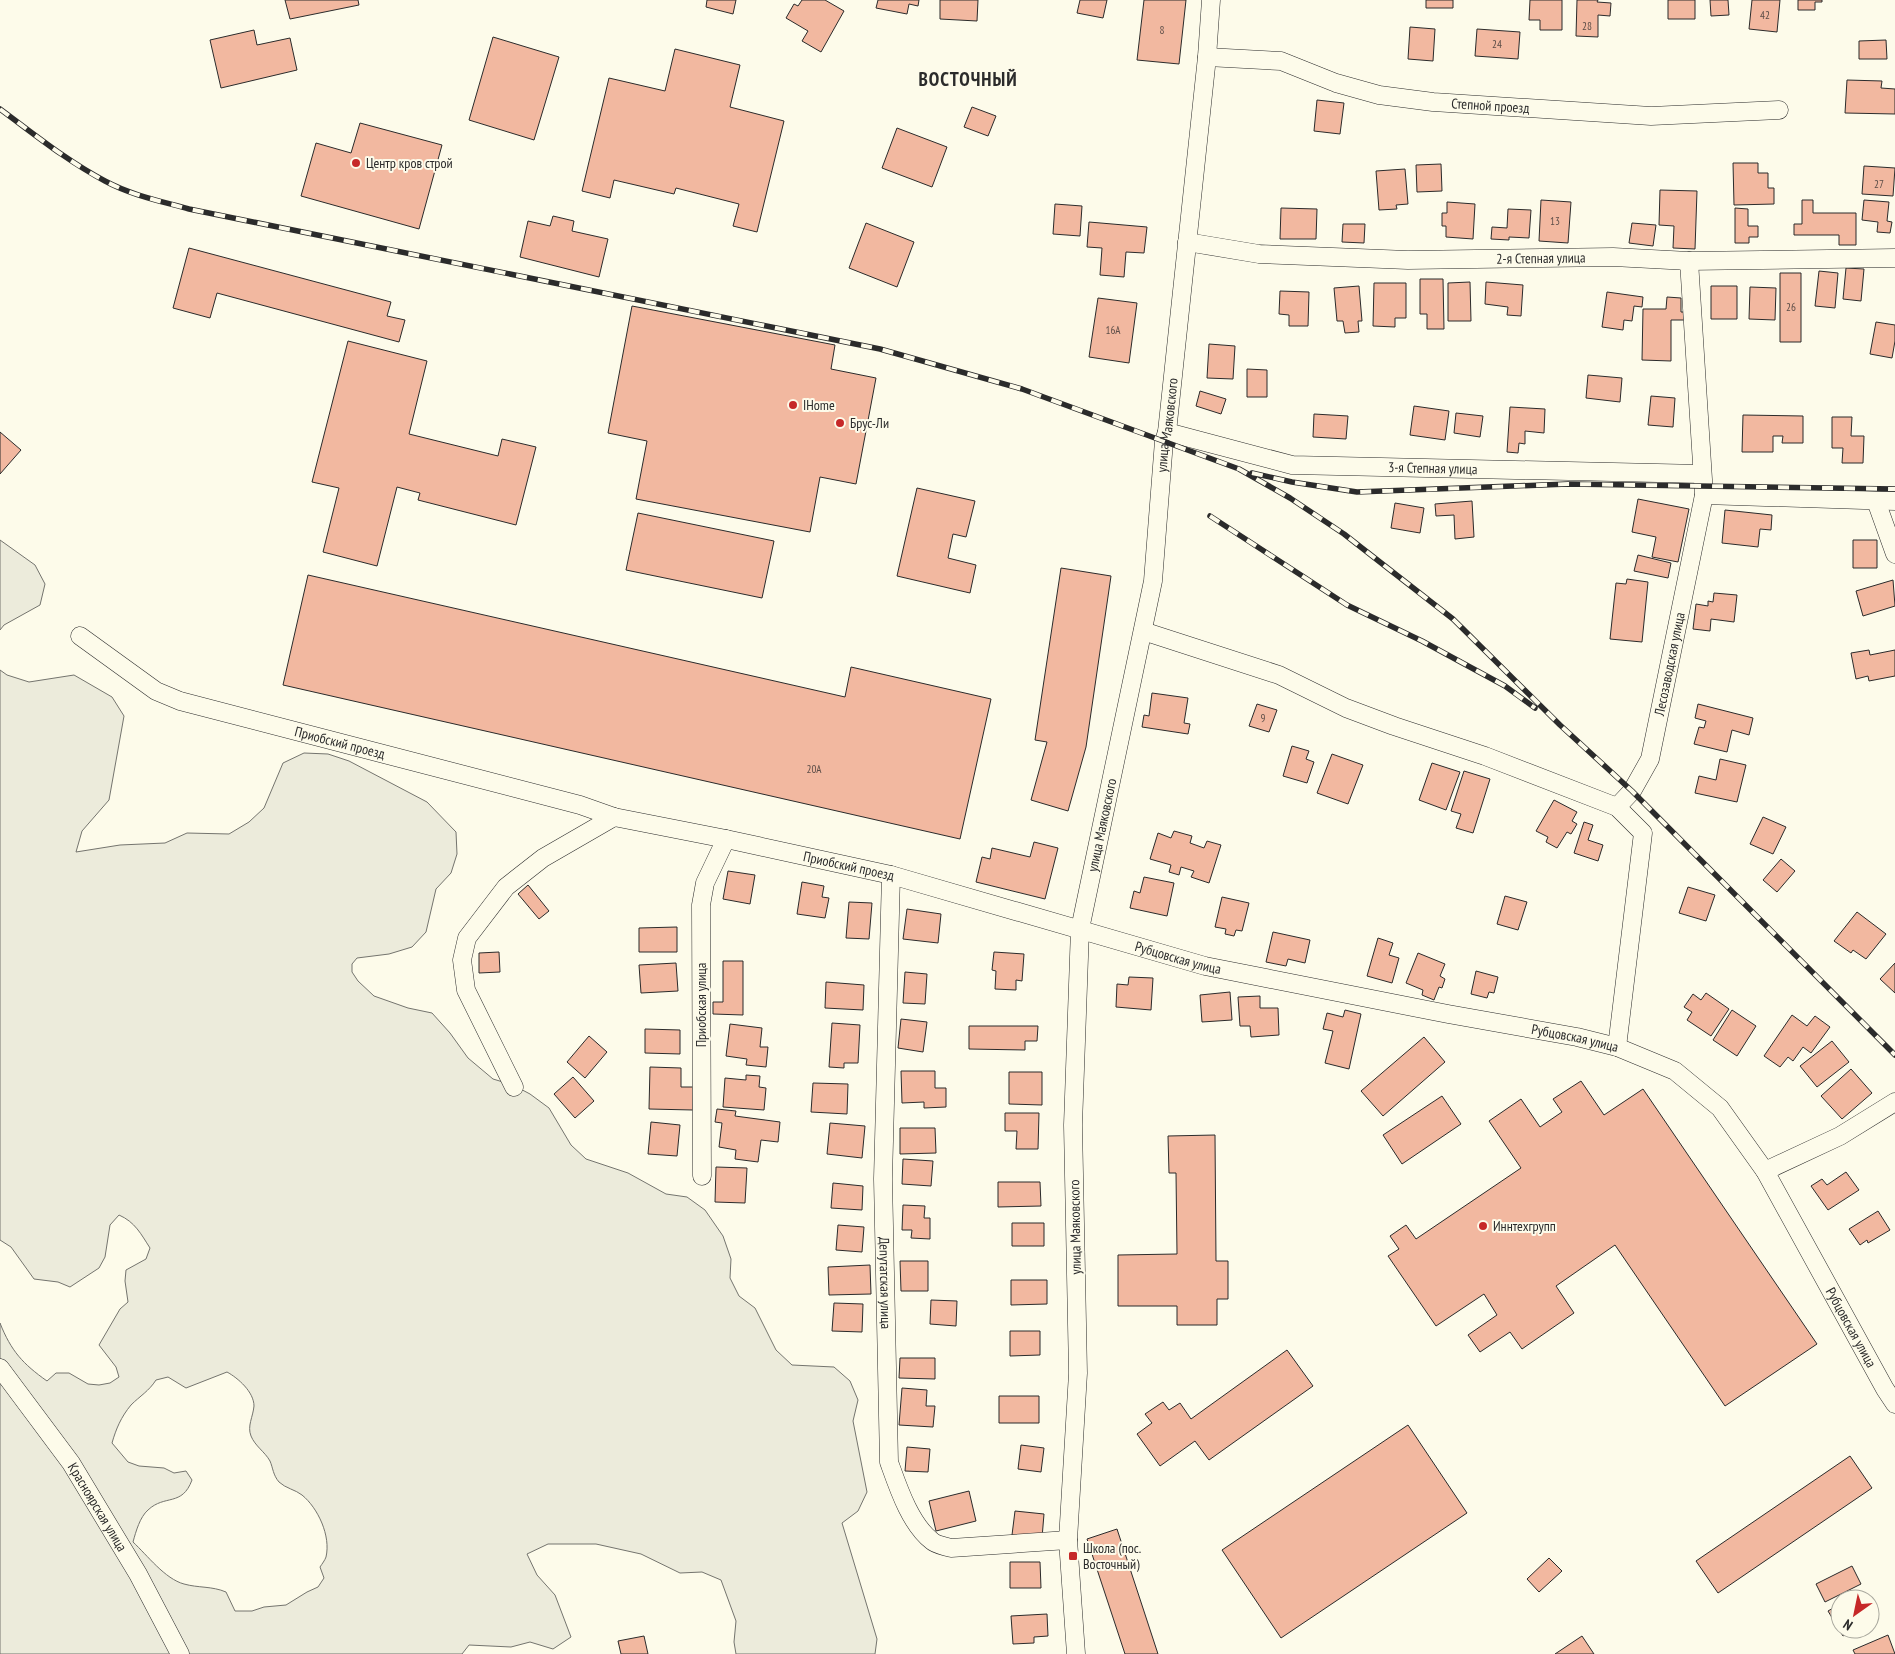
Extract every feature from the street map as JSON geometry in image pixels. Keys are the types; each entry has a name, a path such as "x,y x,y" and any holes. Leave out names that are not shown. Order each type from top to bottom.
{"street":[{"name":"улица Маяковского","path":"1076,1654 1068,1540 1078,1373 1073,1125 1080,929 1153,581 1164,442 1167,432 1212,0"},
{"name":"Степной проезд","path":"1207,58 1281,61 1336,83 1379,95 1433,102 1651,116 1779,110"},
{"name":"2-я Степная улица","path":"1187,242 1259,254 1408,260 1613,257 1689,261 1895,258"},
{"name":"Лесозаводская улица","path":"1617,807 1632,791 1650,759 1704,495 1689,261"},
{"name":"3-я Степная улица","path":"1167,432 1292,465 1702,474"},
{"path":"1704,495 1895,501"},
{"path":"1876,501 1895,554"},
{"path":"1143,630 1279,675 1346,708 1485,756 1617,807 1643,833 1618,1047"},
{"name":"Приобский проезд","path":"80,636 156,690 180,701 580,805 614,817 891,875 1080,929"},
{"path":"514,1087 466,990 462,960 467,938 506,887 543,858 614,817"},
{"name":"Приобская улица","path":"702,1176 701,905 705,883 726,839"},
{"name":"Депутатская улица","path":"891,875 882,1179 889,1462 900,1493 917,1524 933,1542 950,1548 1068,1540"},
{"name":"Рубцовская улица","path":"1080,929 1206,966 1448,1014 1577,1037 1618,1047 1675,1071 1720,1108 1765,1171 1884,1389 1895,1404"},
{"path":"1765,1171 1840,1136 1895,1102"},
{"name":"Красноярская улица","path":"0,1368 71,1463 138,1574 180,1654"}],"shaded area":[{"path":"0,540 35,565 45,584 40,605 4,625 0,630"},
{"path":"0,670 7,675 29,682 74,675 112,697 124,716 109,800 82,831 76,852 120,845 165,843 187,833 229,834 249,822 264,808 283,763 304,753 328,754 349,761 427,802 456,832 457,854 451,873 436,889 426,932 412,947 389,954 357,958 352,964 352,972 358,981 374,996 408,1008 432,1013 450,1033 468,1058 493,1079 513,1085 530,1094 549,1108 571,1145 586,1159 628,1173 666,1194 687,1197 705,1210 723,1236 731,1259 730,1278 739,1296 755,1308 776,1350 792,1365 834,1367 850,1381 858,1400 853,1421 867,1492 858,1511 842,1523 877,1639 875,1654 736,1654 734,1642 736,1621 721,1580 702,1572 680,1573 641,1554 596,1544 548,1544 527,1554 537,1575 555,1595 571,1637 553,1649 530,1642 511,1647 469,1645 462,1654 0,1654 0,1323 13,1349 31,1369 47,1381 56,1373 69,1373 88,1384 110,1383 119,1377 116,1367 99,1345 120,1309 128,1302 125,1281 126,1270 146,1259 150,1248 133,1225 119,1215 110,1225 105,1257 99,1268 70,1287 58,1282 34,1279 11,1247 0,1240","holes":["227,1372 245,1386 253,1401 254,1406 250,1429 253,1440 270,1461 279,1482 302,1495 313,1507 322,1523 327,1540 326,1557 320,1567 324,1578 318,1587 286,1605 264,1607 252,1611 235,1611 226,1592 184,1584 170,1577 133,1542 145,1513 154,1505 183,1494 192,1480 186,1471 174,1473 164,1468 139,1466 128,1462 112,1443 119,1423 127,1410 156,1380 168,1377 186,1388"]}],"building":[{"path":"285,0 358,0 359,5 290,19"},
{"path":"707,0 736,0 733,14 706,7"},
{"path":"802,0 825,0 844,11 821,52 802,41 808,31 786,18 794,4 798,6"},
{"path":"878,0 919,0 918,6 909,4 907,14 876,8"},
{"path":"940,0 978,0 977,21 940,19"},
{"path":"1080,0 1107,0 1103,18 1077,13"},
{"path":"1144,0 1186,0 1179,64 1137,60"},
{"path":"1426,0 1453,0 1453,8 1426,8"},
{"path":"1530,0 1562,0 1562,30 1540,30 1540,20 1529,20"},
{"path":"1577,0 1598,0 1597,2 1611,3 1610,16 1598,15 1598,37 1576,36"},
{"path":"1668,0 1695,0 1695,19 1668,19"},
{"path":"1710,0 1728,0 1729,15 1711,16"},
{"path":"1752,0 1780,0 1777,32 1749,29"},
{"path":"1798,0 1822,0 1822,2 1815,2 1815,10 1798,10"},
{"path":"1410,27 1435,29 1433,61 1408,59"},
{"path":"1477,29 1520,32 1518,59 1475,56"},
{"path":"254,30 257,45 290,38 297,70 221,88 210,40"},
{"path":"493,37 559,57 534,140 469,120"},
{"path":"1886,40 1887,59 1859,59 1859,41"},
{"path":"675,49 740,65 730,107 784,121 757,232 733,226 739,204 676,188 674,194 614,180 610,198 582,191 609,78 665,91"},
{"path":"1847,80 1882,81 1881,88 1895,89 1895,114 1845,113"},
{"path":"1317,100 1344,103 1340,134 1314,131"},
{"path":"972,107 996,116 988,136 964,127"},
{"path":"360,123 442,145 419,229 301,196 316,143 351,153"},
{"path":"897,128 947,147 932,187 882,168"},
{"path":"1733,163 1758,163 1758,173 1768,173 1768,188 1774,188 1774,204 1734,205"},
{"path":"1441,164 1442,191 1417,192 1416,165"},
{"path":"1864,166 1895,168 1893,196 1862,194"},
{"path":"1405,169 1408,204 1396,205 1397,209 1379,210 1376,171"},
{"path":"1660,190 1697,191 1695,249 1673,248 1674,226 1659,225"},
{"path":"1541,200 1571,202 1568,243 1539,241"},
{"path":"1802,200 1813,200 1813,213 1856,213 1856,245 1839,245 1839,235 1794,235 1794,224 1802,224"},
{"path":"1864,200 1889,202 1887,221 1892,222 1890,233 1877,232 1878,222 1862,220"},
{"path":"1447,202 1475,204 1473,239 1446,237 1446,226 1442,226 1442,213 1447,213"},
{"path":"1055,204 1082,206 1080,236 1053,234"},
{"path":"1281,208 1317,209 1316,239 1280,239"},
{"path":"1735,208 1748,209 1748,226 1758,226 1758,237 1749,237 1749,243 1735,243"},
{"path":"1508,209 1531,210 1529,238 1509,237 1509,240 1491,239 1492,227 1507,228"},
{"path":"553,216 574,221 572,231 608,239 599,277 520,257 528,221 550,226"},
{"path":"1089,222 1147,227 1144,253 1126,252 1124,277 1100,275 1102,248 1087,247"},
{"path":"866,223 914,242 897,287 849,268"},
{"path":"1632,223 1656,225 1653,246 1629,243"},
{"path":"1343,224 1365,224 1364,243 1342,242"},
{"path":"189,248 391,302 387,316 405,320 399,342 217,293 210,318 173,308"},
{"path":"1846,268 1864,269 1861,301 1843,299"},
{"path":"1819,271 1838,273 1835,308 1815,306"},
{"path":"1780,273 1801,273 1801,342 1780,342"},
{"path":"1420,279 1443,279 1444,329 1427,329 1427,314 1420,314"},
{"path":"1470,282 1471,321 1448,321 1448,283"},
{"path":"1486,282 1523,285 1521,316 1507,315 1508,307 1485,304"},
{"path":"1374,283 1406,283 1406,318 1395,318 1395,327 1373,326"},
{"path":"1359,286 1362,321 1358,321 1359,332 1345,333 1343,321 1337,321 1334,288"},
{"path":"1711,286 1737,286 1737,319 1711,319"},
{"path":"1750,287 1776,288 1775,320 1749,319"},
{"path":"1280,291 1309,292 1308,326 1289,326 1289,315 1279,314"},
{"path":"1607,292 1643,297 1642,307 1634,306 1632,321 1624,320 1623,330 1602,327"},
{"path":"1667,297 1681,298 1681,312 1684,312 1684,320 1671,320 1671,361 1642,360 1643,309 1666,309"},
{"path":"1098,298 1137,303 1129,363 1089,357"},
{"path":"632,306 835,345 831,369 876,378 856,484 820,477 810,532 636,499 647,441 608,433"},
{"path":"1876,322 1895,325 1892,358 1870,354"},
{"path":"348,341 427,361 409,434 498,456 502,439 536,447 516,525 418,500 420,493 397,487 377,566 323,552 339,488 312,482"},
{"path":"1209,344 1235,346 1233,379 1207,378"},
{"path":"1247,369 1267,370 1267,397 1247,397"},
{"path":"1588,375 1622,378 1620,402 1586,398"},
{"path":"1200,391 1226,399 1221,414 1196,406"},
{"path":"1651,396 1675,398 1673,427 1648,425"},
{"path":"1414,406 1449,411 1445,440 1410,435"},
{"path":"1510,407 1545,409 1544,433 1525,431 1525,444 1519,443 1518,453 1507,452"},
{"path":"1456,413 1483,416 1480,437 1454,433"},
{"path":"1314,414 1348,416 1346,439 1313,437"},
{"path":"1743,415 1803,416 1803,443 1782,443 1783,436 1773,436 1773,452 1742,452"},
{"path":"1832,417 1852,417 1851,436 1864,436 1863,463 1842,463 1843,448 1832,448"},
{"path":"0,432 21,450 0,474"},
{"path":"917,488 975,501 966,537 953,534 948,558 976,565 970,593 897,576"},
{"path":"1638,499 1689,509 1678,562 1652,557 1656,537 1632,532"},
{"path":"1472,501 1474,537 1455,539 1454,515 1436,516 1435,504"},
{"path":"1395,503 1424,508 1420,533 1391,528"},
{"path":"1725,510 1772,515 1771,530 1760,529 1758,547 1722,543"},
{"path":"638,513 774,541 762,598 626,570"},
{"path":"1853,540 1877,540 1877,568 1853,568"},
{"path":"1638,555 1671,563 1668,578 1634,571"},
{"path":"1061,568 1111,576 1086,747 1068,811 1031,800 1047,742 1035,740"},
{"path":"308,575 845,697 851,667 991,699 960,839 283,685"},
{"path":"1627,579 1648,582 1642,642 1610,639 1616,583 1626,584"},
{"path":"1893,580 1895,606 1863,616 1856,591"},
{"path":"1714,593 1737,595 1734,622 1711,619 1710,631 1693,629 1696,604 1708,606 1708,601 1713,602"},
{"path":"1869,650 1870,655 1895,650 1895,676 1869,681 1868,676 1856,679 1851,653"},
{"path":"1152,693 1188,698 1184,723 1190,724 1188,734 1142,727 1144,715 1149,716"},
{"path":"1257,704 1277,710 1269,732 1249,726"},
{"path":"1698,704 1753,718 1749,735 1732,730 1727,752 1694,744 1699,727 1704,728 1706,721 1695,718"},
{"path":"1292,746 1309,751 1306,759 1314,762 1307,783 1283,776"},
{"path":"1332,754 1363,765 1348,804 1317,793"},
{"path":"1720,759 1746,765 1737,802 1695,793 1699,776 1716,780"},
{"path":"1432,763 1460,772 1446,810 1419,800"},
{"path":"1464,771 1490,779 1473,833 1456,828 1461,814 1451,811"},
{"path":"1554,800 1577,812 1572,821 1577,824 1571,834 1567,832 1557,848 1546,842 1548,837 1536,831"},
{"path":"1763,817 1786,827 1773,854 1750,844"},
{"path":"1584,822 1593,825 1588,840 1603,845 1598,861 1574,853"},
{"path":"1174,831 1192,836 1190,843 1204,848 1207,841 1221,845 1209,883 1191,877 1194,871 1181,867 1179,875 1169,872 1171,865 1150,859 1158,833 1171,838"},
{"path":"1034,842 1058,848 1045,899 976,882 982,857 990,859 992,848 1030,857"},
{"path":"1781,859 1795,871 1777,892 1763,880"},
{"path":"728,871 755,875 750,904 723,899"},
{"path":"1144,877 1174,883 1167,916 1130,908 1134,891 1140,893"},
{"path":"802,882 824,886 822,897 829,898 825,918 797,914"},
{"path":"528,885 549,911 539,919 518,894"},
{"path":"1688,887 1715,895 1706,921 1679,913"},
{"path":"1505,896 1527,902 1518,930 1497,924"},
{"path":"1222,897 1249,903 1242,931 1236,930 1234,936 1225,934 1226,929 1215,927"},
{"path":"849,902 872,903 869,939 846,938"},
{"path":"907,909 941,914 938,943 903,939"},
{"path":"1857,912 1886,934 1866,959 1853,950 1851,953 1834,941"},
{"path":"677,927 677,952 639,952 639,928"},
{"path":"1273,932 1310,940 1305,963 1288,959 1286,966 1266,962"},
{"path":"1378,938 1393,943 1389,955 1399,958 1392,983 1367,976"},
{"path":"499,952 500,972 479,973 479,953"},
{"path":"994,952 1024,954 1022,981 1016,980 1016,990 995,989 996,971 992,970"},
{"path":"1418,953 1445,964 1440,976 1445,979 1442,988 1439,987 1434,1000 1422,995 1423,990 1406,983"},
{"path":"723,961 743,961 743,1015 713,1014 713,1002 723,1002"},
{"path":"676,963 678,991 641,993 639,965"},
{"path":"1895,963 1895,993 1880,979"},
{"path":"1476,971 1498,977 1494,993 1489,992 1487,998 1471,994"},
{"path":"905,972 927,974 925,1004 903,1003"},
{"path":"1129,977 1153,978 1151,1010 1116,1007 1117,984 1128,985"},
{"path":"826,982 864,985 863,1010 825,1008"},
{"path":"1230,992 1232,1020 1202,1022 1200,995"},
{"path":"1706,993 1729,1009 1711,1036 1687,1020 1692,1012 1684,1007 1693,994 1701,1000"},
{"path":"1260,996 1260,1008 1278,1008 1279,1035 1251,1037 1250,1026 1240,1026 1238,997"},
{"path":"1345,1010 1361,1014 1349,1069 1325,1063 1333,1031 1323,1029 1327,1013 1343,1017"},
{"path":"1732,1010 1756,1026 1737,1056 1713,1040"},
{"path":"1792,1015 1807,1026 1815,1016 1830,1027 1811,1053 1803,1047 1793,1061 1788,1057 1780,1067 1764,1056"},
{"path":"901,1019 927,1022 923,1052 898,1048"},
{"path":"832,1023 860,1025 858,1063 844,1063 844,1068 829,1067"},
{"path":"730,1024 762,1028 760,1047 768,1047 766,1067 746,1065 747,1059 726,1056"},
{"path":"969,1026 1038,1026 1037,1041 1025,1041 1025,1050 969,1049"},
{"path":"645,1029 680,1030 680,1054 645,1053"},
{"path":"589,1036 607,1052 585,1078 567,1062"},
{"path":"1424,1037 1445,1062 1383,1116 1361,1091"},
{"path":"1832,1041 1849,1062 1817,1087 1800,1066"},
{"path":"650,1067 681,1068 681,1087 693,1087 693,1110 649,1109"},
{"path":"1851,1069 1872,1093 1842,1119 1821,1096"},
{"path":"901,1071 935,1071 935,1088 946,1088 946,1107 924,1108 924,1102 902,1103"},
{"path":"1009,1072 1042,1072 1042,1105 1009,1104"},
{"path":"746,1075 760,1076 759,1087 766,1088 764,1110 723,1107 725,1078 746,1080"},
{"path":"573,1077 594,1101 575,1118 554,1094"},
{"path":"1581,1081 1604,1115 1643,1089 1817,1344 1725,1406 1615,1245 1556,1286 1574,1313 1522,1349 1510,1332 1480,1352 1468,1335 1497,1315 1484,1294 1436,1326 1388,1256 1399,1249 1390,1236 1406,1225 1416,1239 1521,1168 1489,1121 1521,1099 1540,1127 1562,1112 1553,1099"},
{"path":"813,1083 848,1084 847,1114 811,1112"},
{"path":"1442,1096 1461,1124 1402,1164 1383,1135"},
{"path":"717,1109 736,1111 735,1116 780,1122 778,1142 761,1140 758,1162 735,1159 736,1150 719,1147 722,1123 715,1122"},
{"path":"1005,1113 1039,1113 1038,1149 1016,1149 1017,1131 1005,1131"},
{"path":"651,1122 680,1125 677,1156 648,1154"},
{"path":"830,1123 865,1126 862,1158 827,1154"},
{"path":"900,1128 935,1128 936,1153 900,1154"},
{"path":"1215,1135 1216,1261 1228,1261 1228,1299 1217,1299 1217,1325 1177,1325 1177,1306 1118,1306 1118,1255 1177,1254 1176,1173 1169,1173 1168,1136"},
{"path":"903,1159 933,1161 931,1186 902,1184"},
{"path":"716,1167 747,1168 745,1203 715,1202"},
{"path":"1846,1172 1859,1190 1828,1210 1811,1186 1822,1179 1827,1185"},
{"path":"998,1182 1040,1182 1041,1206 998,1207"},
{"path":"833,1183 863,1186 862,1210 831,1208"},
{"path":"903,1205 925,1206 924,1218 930,1218 930,1239 911,1238 912,1230 902,1230"},
{"path":"1878,1211 1890,1230 1868,1243 1867,1240 1860,1245 1849,1229"},
{"path":"1012,1223 1044,1223 1044,1246 1012,1246"},
{"path":"838,1225 864,1227 862,1252 836,1250"},
{"path":"900,1261 928,1261 928,1291 901,1291"},
{"path":"870,1265 871,1294 829,1295 828,1267"},
{"path":"1011,1280 1047,1280 1047,1304 1011,1305"},
{"path":"931,1300 957,1301 956,1326 930,1324"},
{"path":"834,1303 863,1304 862,1332 832,1331"},
{"path":"1010,1331 1040,1331 1040,1355 1010,1356"},
{"path":"1287,1350 1313,1386 1209,1460 1195,1441 1160,1466 1137,1434 1152,1423 1145,1414 1163,1402 1169,1410 1180,1403 1191,1419"},
{"path":"900,1358 935,1358 935,1379 899,1378"},
{"path":"902,1388 927,1390 926,1406 935,1406 933,1427 899,1425"},
{"path":"999,1396 1039,1396 1039,1423 999,1423"},
{"path":"1408,1425 1467,1513 1281,1638 1222,1550"},
{"path":"1021,1445 1044,1448 1041,1472 1018,1469"},
{"path":"907,1447 930,1449 928,1472 905,1471"},
{"path":"1850,1456 1872,1488 1718,1593 1696,1561"},
{"path":"969,1491 976,1521 936,1531 929,1501"},
{"path":"1015,1511 1044,1514 1042,1538 1012,1535"},
{"path":"1117,1529 1158,1654 1125,1654 1087,1539"},
{"path":"1549,1558 1562,1571 1539,1592 1527,1579"},
{"path":"1010,1562 1040,1562 1041,1588 1010,1588"},
{"path":"1852,1566 1861,1584 1851,1589 1830,1589 1830,1600 1825,1602 1816,1584"},
{"path":"1047,1614 1048,1636 1034,1637 1034,1643 1013,1644 1011,1616"},
{"path":"1888,1635 1895,1654 1855,1654 1853,1650"},
{"path":"644,1636 648,1654 621,1654 618,1641"},
{"path":"1582,1636 1594,1654 1555,1654"}],"railway":[{"path":"0,109 77,165 115,186 146,197 189,209 880,349 1022,389 1239,469 1290,498 1344,534 1453,619 1560,725 1632,791 1895,1055"},
{"path":"1252,473 1292,482 1357,492 1568,484 1895,489"},
{"path":"1210,516 1347,605 1422,641 1505,686 1535,708"}],"place":[{"name":"Центр кров строй","path":"356,163"},
{"name":"IHome","path":"793,405"},
{"name":"Брус-Ли","path":"840,423"},
{"name":"Иннтехгрупп","path":"1483,1226"},
{"name":"Школа (пос. Восточный)","path":"1073,1556"}],"district":[{"name":"ВОСТОЧНЫЙ","path":"968,79"}]}
